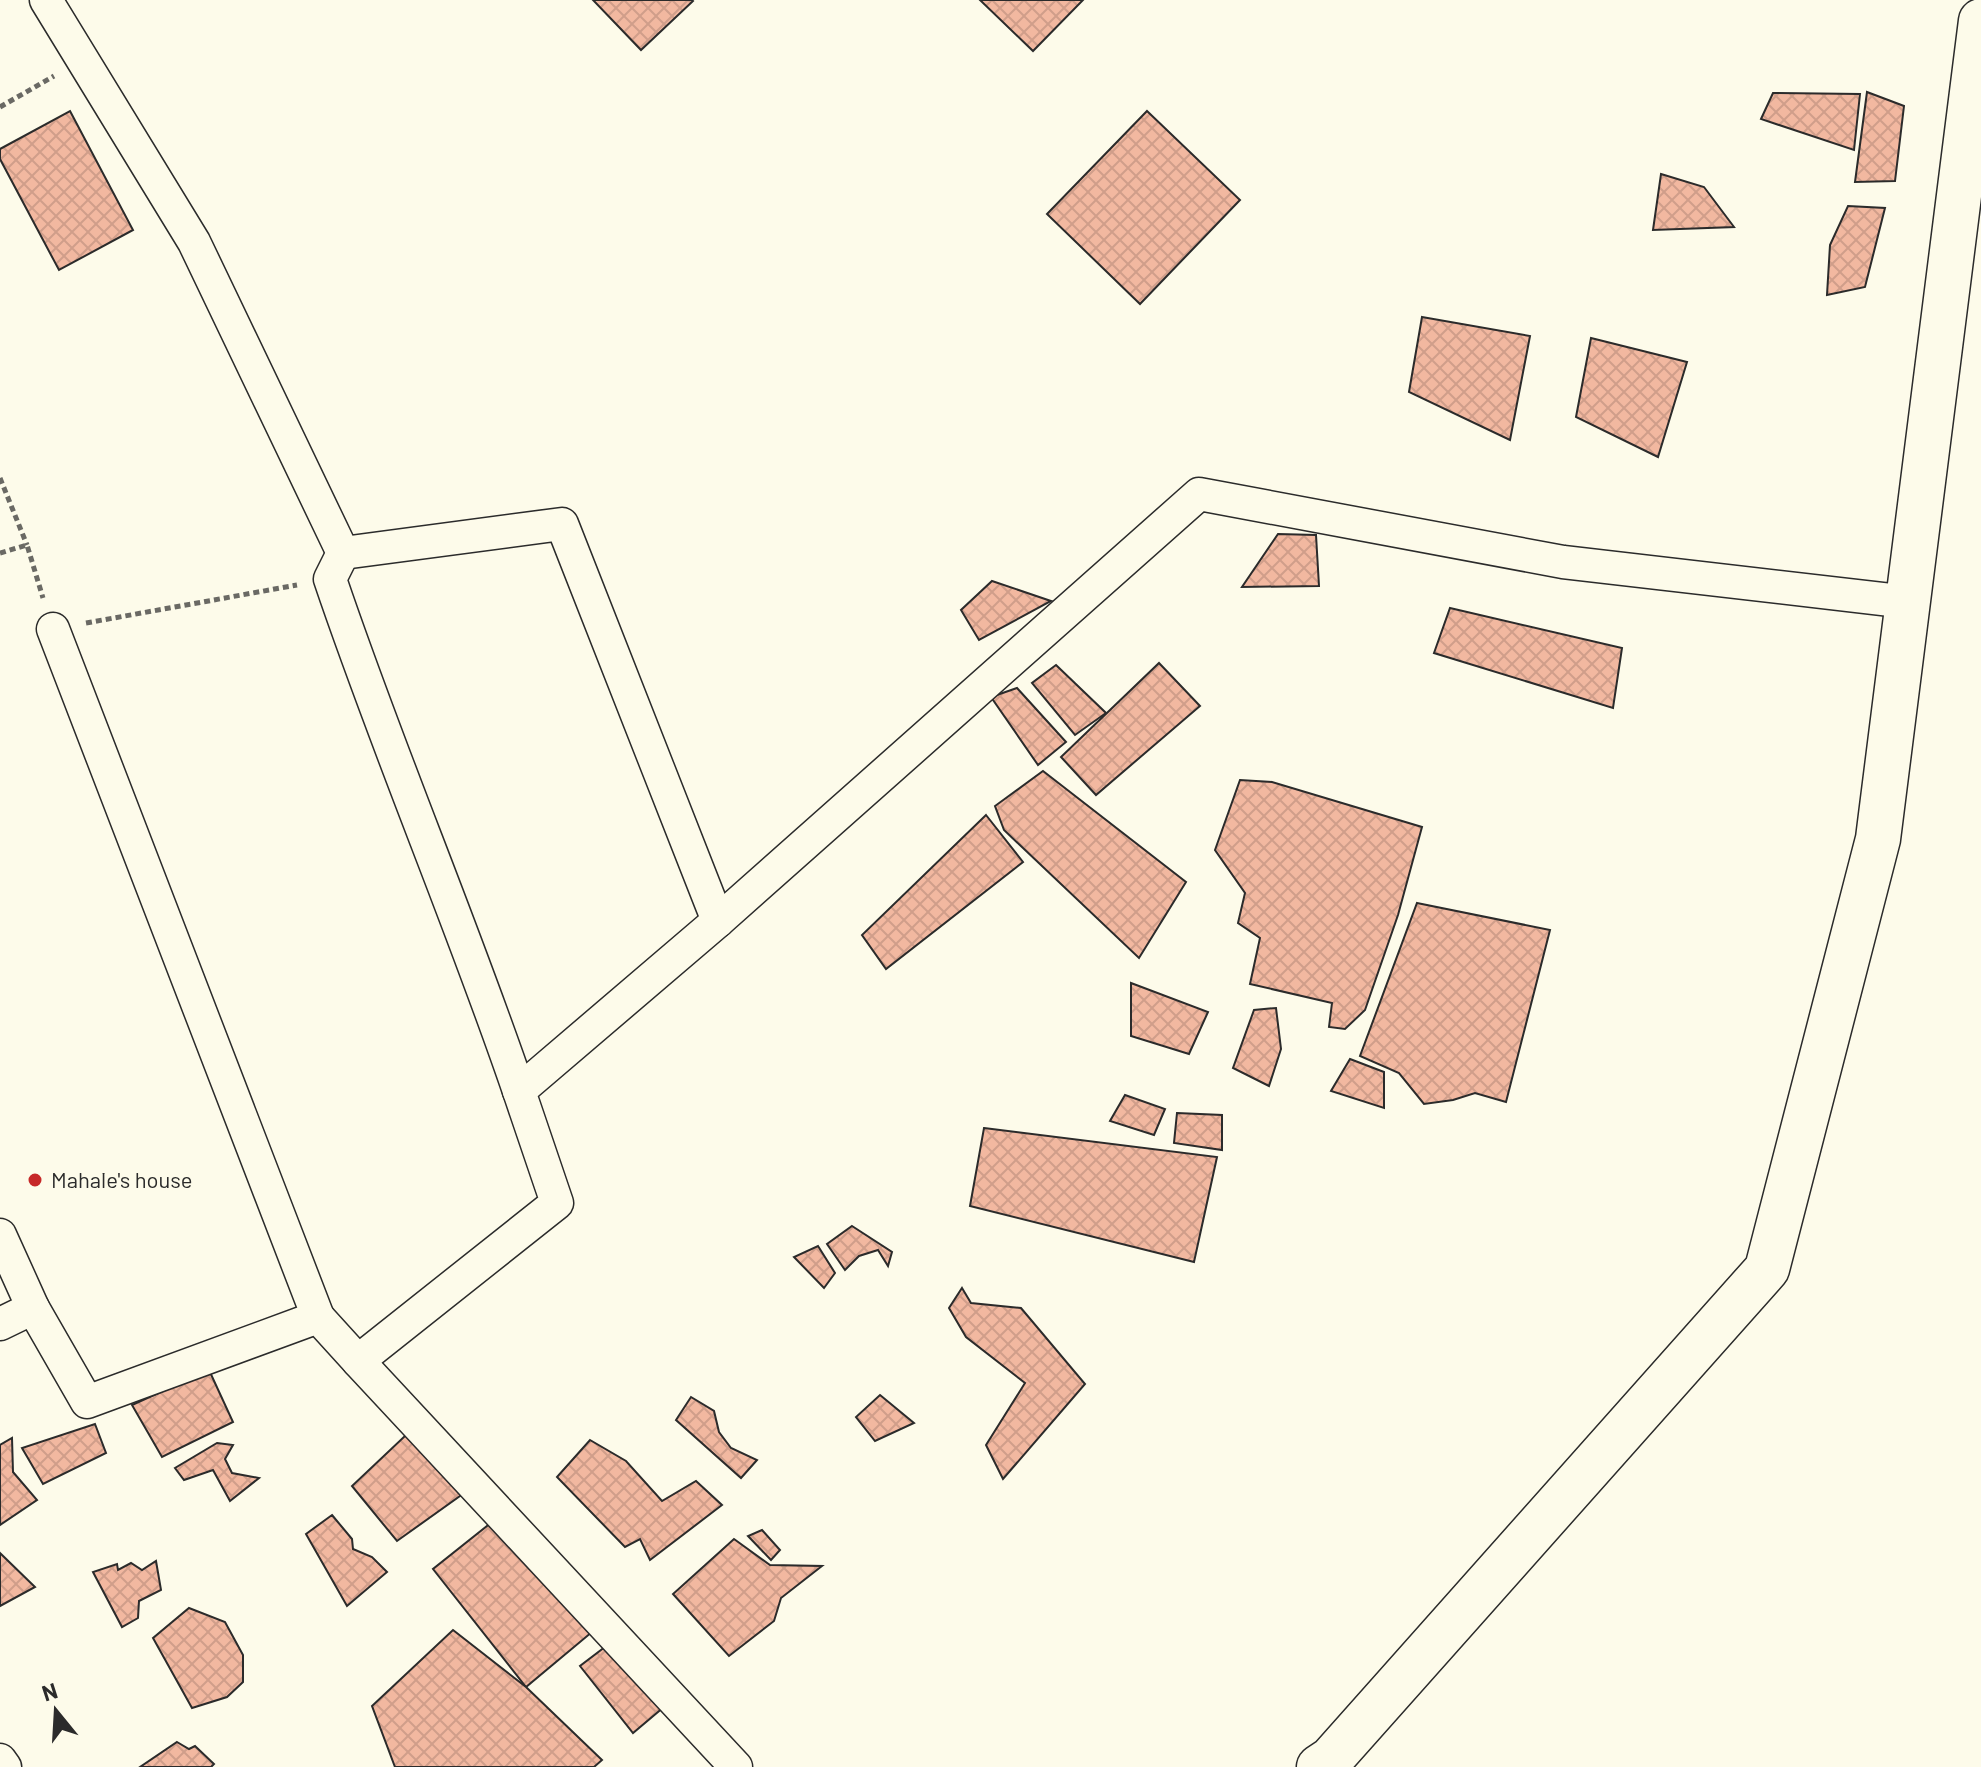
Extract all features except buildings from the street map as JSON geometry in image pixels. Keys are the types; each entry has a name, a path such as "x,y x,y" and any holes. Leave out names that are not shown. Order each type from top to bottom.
{"main road":[{"path":"1319,1767 1331,1759 1767,1269 1878,839 1981,21"}],"street":[{"path":"46,0 194,242 336,566 381,728 473,957 557,1203 358,1361"},
{"path":"519,1091 718,921 1199,494 1563,562 1908,602"},
{"path":"336,566 562,524 718,921"},
{"path":"53,629 318,1317 735,1767"},
{"path":"0,1235 33,1308 87,1402 318,1317"},
{"path":"0,1324 33,1308"},
{"path":"0,1760 5,1767"}],"path":[{"path":"0,107 83,60"},
{"path":"0,478 27,545 53,629 336,566"},
{"path":"0,553 27,545"}],"place":[{"name":"Mahale's house","path":"35,1180"}]}
